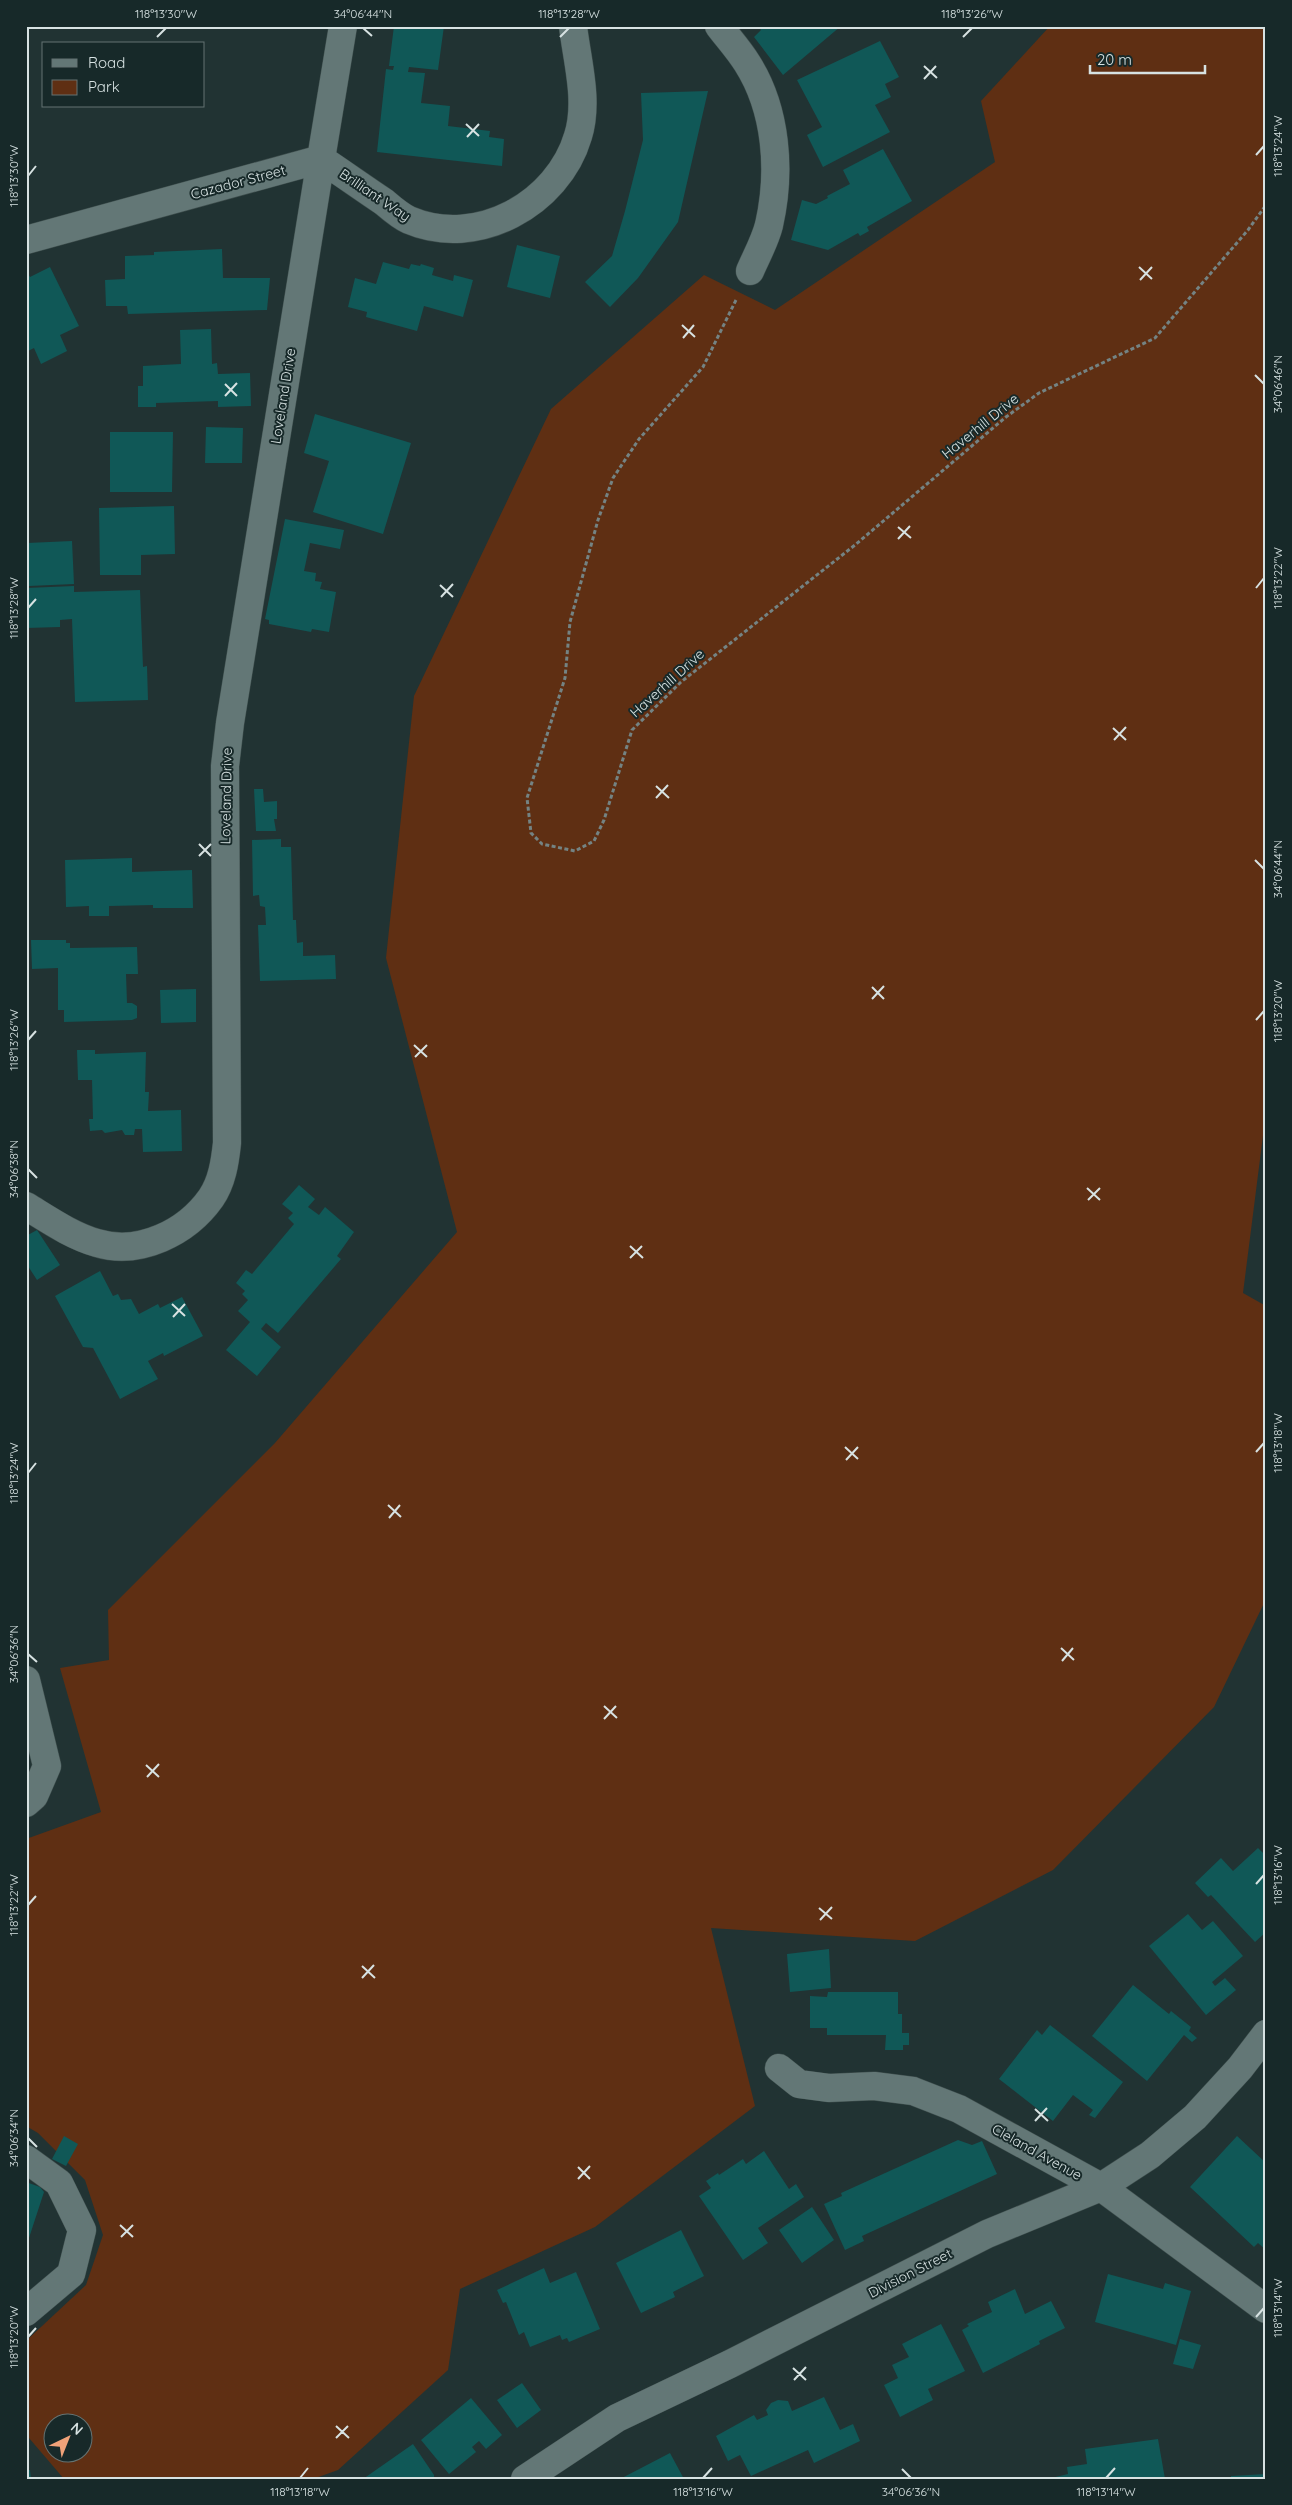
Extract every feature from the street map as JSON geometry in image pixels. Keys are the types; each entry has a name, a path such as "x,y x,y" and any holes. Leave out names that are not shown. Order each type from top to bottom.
{"street":[{"path":"321,158 343,26"},
{"name":"Brilliant Way","path":"321,158 408,220 442,228 478,227 511,216 542,195 565,168 578,135 583,100 573,26"},
{"path":"719,26 747,64 764,100 774,143 776,184 768,227 750,271"},
{"name":"Cazador Street","path":"26,240 321,158"},
{"name":"Loveland Drive","path":"26,1206 70,1232 99,1244 130,1246 162,1239 190,1222 212,1197 223,1172 228,1143 225,766 230,723 321,158"},
{"path":"26,1680 47,1766 34,1796 26,1804"},
{"name":"Division Street","path":"525,2479 617,2418 738,2360 987,2234 1101,2187 1150,2154 1195,2117 1240,2068 1266,2034"},
{"name":"Cleland Avenue","path":"779,2068 798,2084 828,2088 874,2086 913,2091 959,2109 1101,2187 1266,2309"},
{"path":"26,2159 59,2183 82,2230 71,2274 26,2312"}],"path":[{"name":"Haverhill Drive","path":"750,271 704,367 638,439 610,487 570,622 565,678 527,798 531,833 542,844 575,851 594,841 604,820 632,730 681,682 855,545 1006,417 1039,393 1155,338 1248,230 1266,205"}],"green space":[{"path":"1050,26 1266,26 1266,1112 1243,1293 1266,1306 1266,1599 1214,1707 1053,1870 915,1941 711,1928 755,2106 595,2227 460,2289 448,2370 338,2470 313,2479 64,2479 49,2462 92,2462 92,2412 42,2412 42,2453 29,2438 26,2439 26,2341 86,2285 103,2235 85,2180 38,2133 26,2126 26,1839 101,1812 60,1668 109,1660 108,1610 275,1443 457,1232 386,958 414,696 551,409 704,275 775,310 995,162 981,101"}],"building":[{"path":"394,26 444,26 438,70 409,67 408,72 425,73 421,103 450,106 448,126 490,131 489,137 504,139 502,166 377,152 386,69 393,70 394,66 389,66"},
{"path":"758,26 841,26 783,75 754,37 761,30"},
{"path":"880,41 899,77 885,84 891,97 875,105 890,132 823,167 807,135 822,127 797,80"},
{"path":"708,91 678,222 638,278 610,307 585,282 612,256 643,140 641,93"},
{"path":"883,149 912,201 867,227 869,231 860,236 858,233 828,250 791,240 802,200 816,204 828,198 827,196 850,184 843,170"},
{"path":"517,245 560,256 550,298 507,287"},
{"path":"222,249 223,278 270,278 267,310 128,314 127,306 106,306 105,280 125,279 125,256 154,255 154,252"},
{"path":"383,262 409,269 411,264 420,266 421,264 434,268 432,275 453,281 454,275 473,280 463,317 424,306 417,331 366,317 367,312 348,307 355,278 376,284"},
{"path":"50,267 79,326 60,335 67,351 41,364 34,348 26,352 26,270 30,277"},
{"path":"211,329 212,364 217,363 218,374 250,373 251,406 218,407 218,401 156,403 156,407 138,407 138,386 143,386 143,366 181,364 180,330"},
{"path":"315,414 411,443 383,534 313,512 329,461 304,453"},
{"path":"206,427 243,428 242,463 205,463"},
{"path":"110,432 173,432 172,492 110,492"},
{"path":"174,506 175,554 141,555 141,575 100,575 99,508"},
{"path":"285,519 344,530 340,549 310,543 304,571 316,573 315,581 322,582 320,589 336,592 329,632 312,629 311,632 269,624 269,620 265,619"},
{"path":"72,541 74,584 29,586 27,543"},
{"path":"74,586 74,592 140,590 143,667 147,666 148,700 75,702 72,619 60,620 60,627 26,628 26,588"},
{"path":"254,789 263,789 264,802 277,801 277,819 274,819 276,831 256,831"},
{"path":"281,839 281,847 291,847 293,920 296,920 297,943 303,942 303,956 335,955 336,979 260,981 258,925 266,925 265,907 260,906 259,895 253,896 252,840"},
{"path":"132,858 132,872 192,870 193,908 153,908 153,905 109,906 109,916 89,916 89,906 66,907 65,860"},
{"path":"31,940 66,940 66,943 70,943 70,948 137,947 138,974 126,974 127,1003 137,1006 137,1018 132,1020 64,1022 64,1010 58,1010 58,968 32,969"},
{"path":"196,989 196,1022 161,1023 160,990"},
{"path":"77,1050 95,1050 95,1054 146,1052 145,1092 149,1092 148,1111 181,1110 182,1151 143,1152 142,1129 135,1129 134,1135 125,1135 122,1130 105,1133 102,1130 90,1131 89,1119 93,1119 92,1080 78,1080"},
{"path":"299,1185 315,1199 308,1207 319,1215 325,1207 354,1232 337,1256 341,1259 278,1333 266,1323 261,1329 281,1347 257,1376 226,1350 250,1322 238,1311 248,1300 242,1294 245,1291 236,1283 246,1270 252,1274 294,1224 288,1218 293,1213 282,1204"},
{"path":"37,1230 60,1265 37,1280 26,1263 26,1236"},
{"path":"100,1271 113,1296 118,1294 121,1300 131,1299 139,1314 158,1304 160,1308 182,1297 203,1336 164,1356 163,1353 148,1361 158,1379 120,1399 93,1348 83,1347 55,1296"},
{"path":"1258,1848 1266,1856 1266,1932 1255,1942 1211,1895 1208,1897 1195,1883 1221,1858 1233,1871"},
{"path":"1188,1914 1202,1930 1213,1921 1243,1956 1212,1982 1215,1986 1225,1978 1236,1990 1206,2015 1149,1946"},
{"path":"829,1949 831,1988 790,1992 787,1954"},
{"path":"1133,1985 1169,2014 1171,2011 1191,2027 1189,2031 1197,2038 1192,2042 1184,2035 1147,2081 1092,2036"},
{"path":"828,1992 898,1992 898,2014 902,2014 902,2033 909,2033 909,2045 903,2045 903,2050 885,2050 886,2035 827,2035 827,2028 810,2028 810,1996 827,1997"},
{"path":"1050,2025 1123,2082 1095,2118 1089,2115 1093,2110 1073,2095 1053,2121 999,2079 1037,2030 1042,2035"},
{"path":"64,2136 78,2144 66,2166 52,2159"},
{"path":"1237,2136 1266,2163 1266,2250 1258,2243 1254,2247 1190,2187"},
{"path":"958,2140 972,2145 982,2141 997,2174 862,2236 864,2241 845,2250 824,2204 842,2196 841,2193"},
{"path":"764,2151 789,2189 796,2184 804,2197 758,2228 768,2243 743,2260 699,2196 711,2188 706,2181 743,2159 746,2164"},
{"path":"26,2182 40,2187 44,2192 27,2244"},
{"path":"812,2207 834,2240 802,2263 779,2230"},
{"path":"681,2230 704,2276 673,2292 675,2297 641,2313 616,2263"},
{"path":"544,2268 550,2283 576,2272 600,2329 569,2342 567,2338 562,2340 560,2335 530,2347 524,2332 519,2335 506,2302 503,2303 497,2290"},
{"path":"1108,2274 1163,2289 1165,2283 1191,2291 1176,2345 1095,2322"},
{"path":"1015,2289 1025,2314 1051,2301 1065,2328 1039,2341 1040,2344 983,2373 962,2330 969,2326 967,2324 992,2312 988,2302"},
{"path":"941,2324 965,2371 928,2389 933,2400 900,2417 884,2385 898,2378 892,2365 909,2357 902,2344"},
{"path":"1180,2339 1201,2345 1193,2369 1173,2364"},
{"path":"522,2383 541,2410 517,2428 497,2400"},
{"path":"824,2397 840,2430 853,2424 860,2441 814,2463 808,2450 751,2476 740,2455 728,2461 716,2436 754,2415 757,2420 768,2415 766,2410 771,2403 778,2400 788,2401 792,2411"},
{"path":"471,2398 502,2435 486,2449 479,2441 472,2447 476,2452 449,2474 421,2440"},
{"path":"1158,2439 1165,2479 1047,2479 1068,2474 1067,2467 1087,2464 1085,2449"},
{"path":"413,2444 434,2475 434,2479 363,2479"},
{"path":"670,2453 684,2479 620,2479"},
{"path":"26,2470 30,2470 31,2479 26,2479"},
{"path":"1266,2474 1266,2479 1231,2479 1231,2476"}]}
